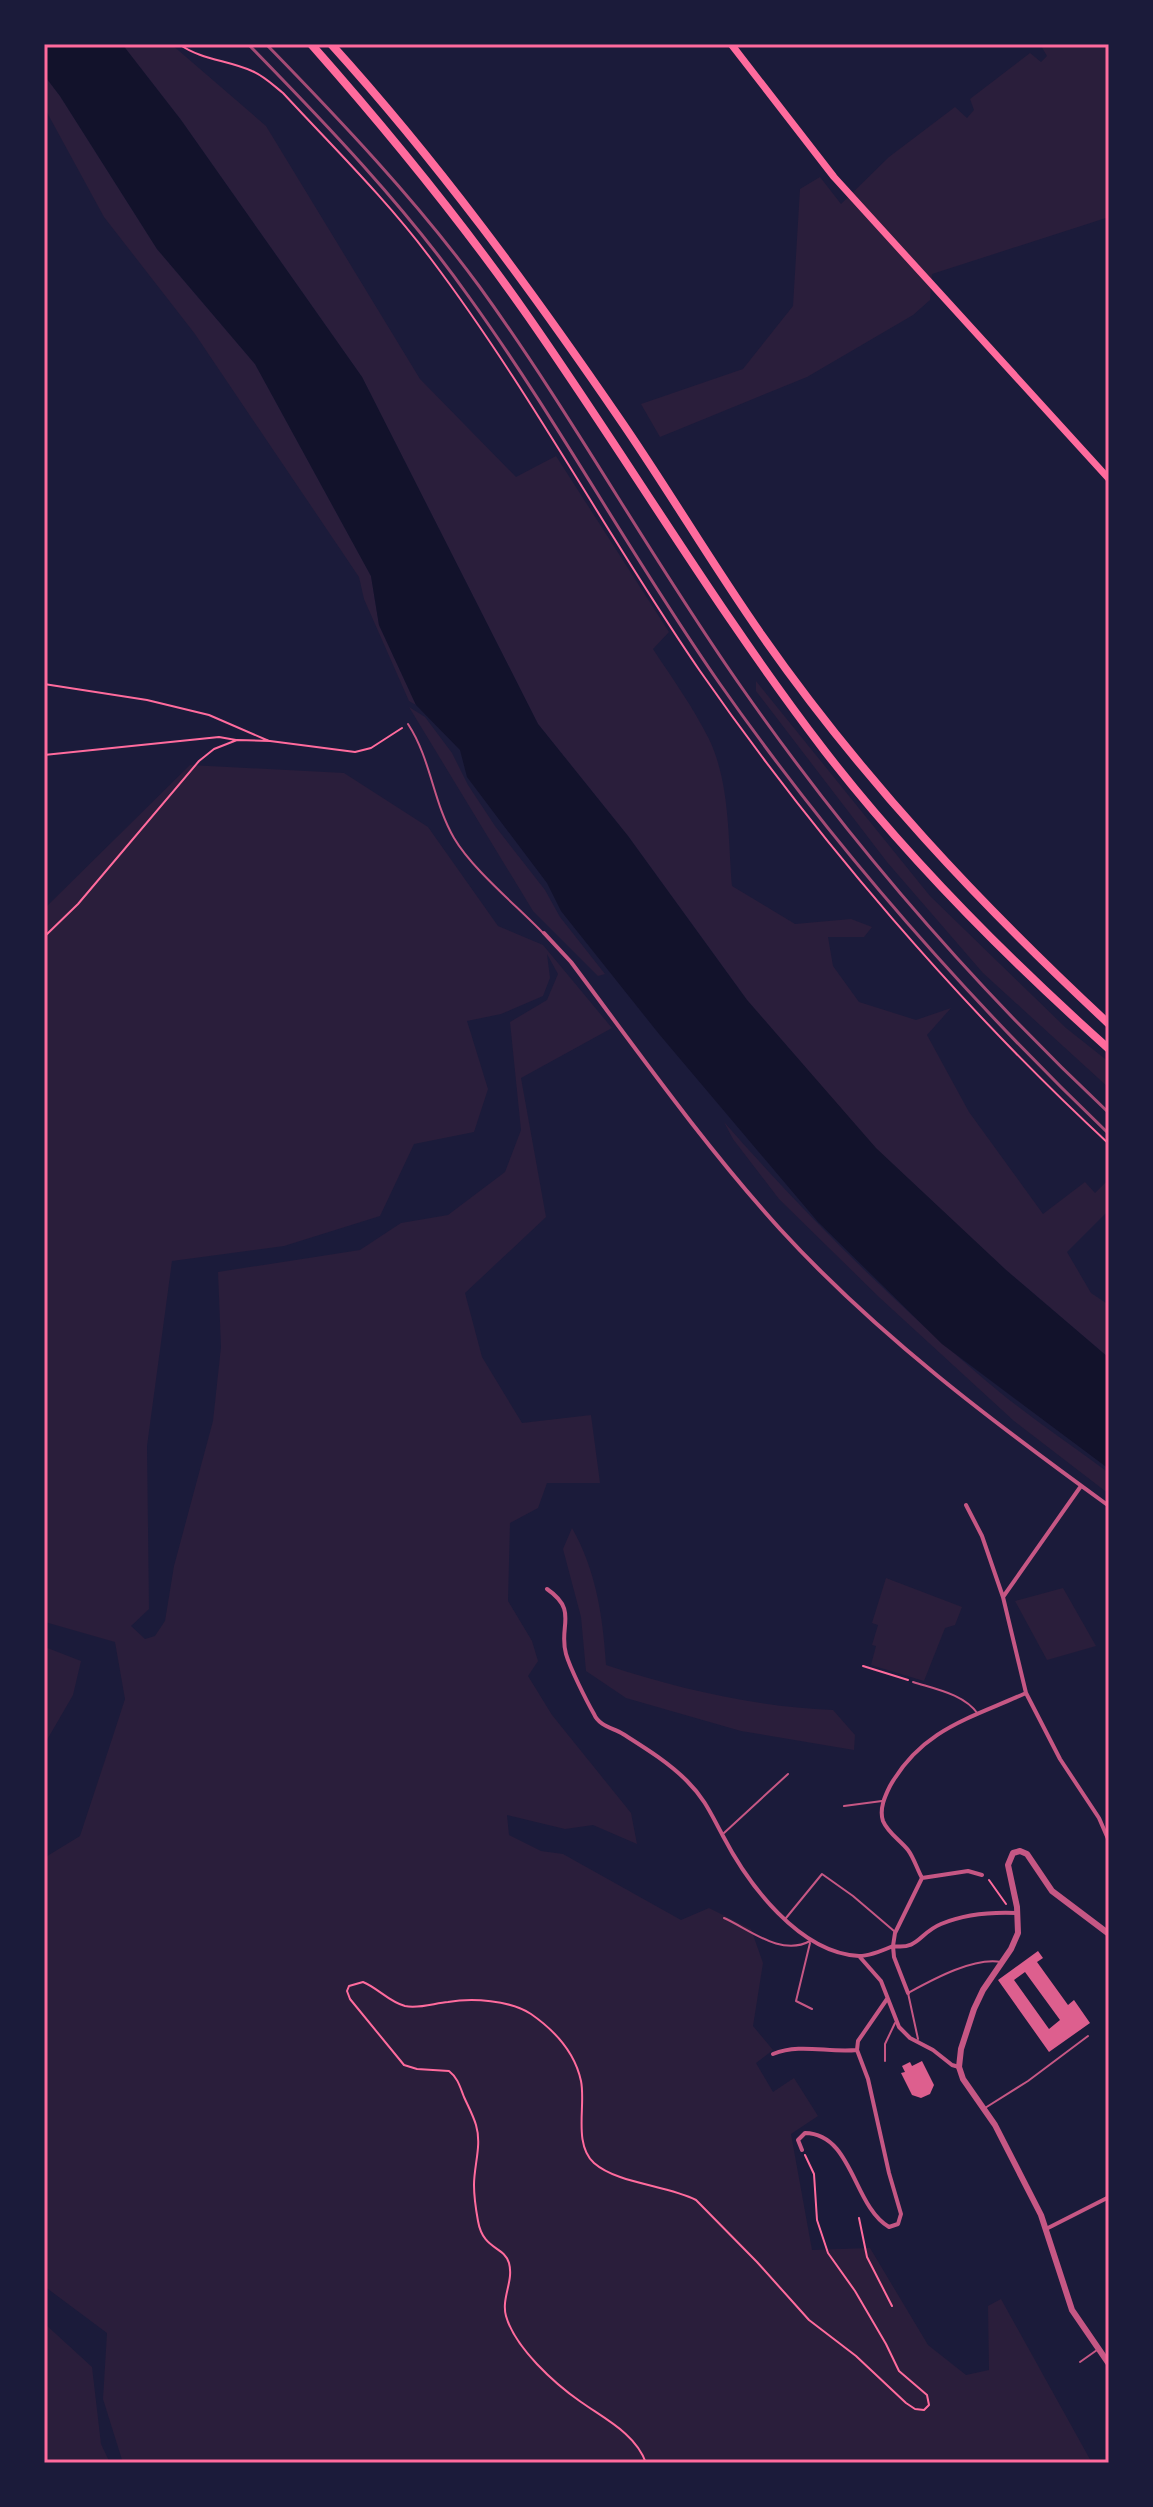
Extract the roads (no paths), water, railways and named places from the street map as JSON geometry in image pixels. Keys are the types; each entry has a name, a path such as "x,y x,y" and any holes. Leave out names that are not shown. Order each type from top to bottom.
{"highway":[{"path":"311,44 401,147 478,247 739,633 825,751 953,900 1054,1000 1109,1049"},
{"path":"331,44 404,126 490,236 621,420 762,636 877,786 971,892 1109,1024"}],"main road":[{"path":"731,44 834,177 1109,479"}],"street":[{"path":"544,933 571,962 716,1155 782,1231 858,1306 932,1371 1007,1433 1109,1506"},
{"path":"1003,1597 1081,1486"},
{"path":"966,1505 982,1536 1003,1597 1026,1693 1060,1759 1099,1818 1109,1841"},
{"path":"547,1589 556,1594 564,1607 567,1620 565,1652 598,1721 671,1765 712,1811 722,1835 756,1889 810,1941 859,1956 881,1981 896,2022 904,2033 959,2067"},
{"path":"922,1878 909,1851 883,1821 883,1801 895,1777 936,1733 1026,1693"},
{"path":"1109,1934 1058,1897 1029,1856 1020,1851 1011,1855 1008,1865 1018,1914 1015,1941 974,2009 961,2049 959,2067 963,2079 995,2125 1046,2229 1066,2296 1078,2321 1109,2364"},
{"path":"922,1878 968,1871 982,1875"},
{"path":"908,1993 893,1946 895,1933 922,1878"},
{"path":"859,1956 893,1946 907,1948 922,1933 963,1917 984,1913 1018,1914"},
{"path":"802,2150 798,2140 805,2133 815,2134 834,2145 875,2214 889,2227 898,2224 901,2214 868,2079 857,2050 858,2041 887,1999"},
{"path":"773,2054 793,2047 838,2052 857,2050"},
{"path":"1046,2229 1109,2197"}],"lane":[{"path":"408,724 431,773 453,838 467,857 544,933"},
{"path":"913,1682 952,1695 973,1707 979,1715"},
{"path":"722,1835 788,1774"},
{"path":"844,1806 883,1801"},
{"path":"785,1919 822,1874 895,1933"},
{"path":"724,1918 770,1942 801,1945 810,1941"},
{"path":"810,1941 796,2001 812,2009"},
{"path":"918,2043 908,1993 942,1975 992,1961 1002,1963"},
{"path":"885,2061 885,2044 896,2022"},
{"path":"984,2109 1088,2036"},
{"path":"1080,2362 1098,2350"}],"railway":[{"path":"248,44 363,166 444,263 534,392 656,588 720,684 809,804 953,974 1109,1134"},
{"path":"266,44 403,192 479,286 547,385 708,638 825,801 961,963 1109,1113"}]}
